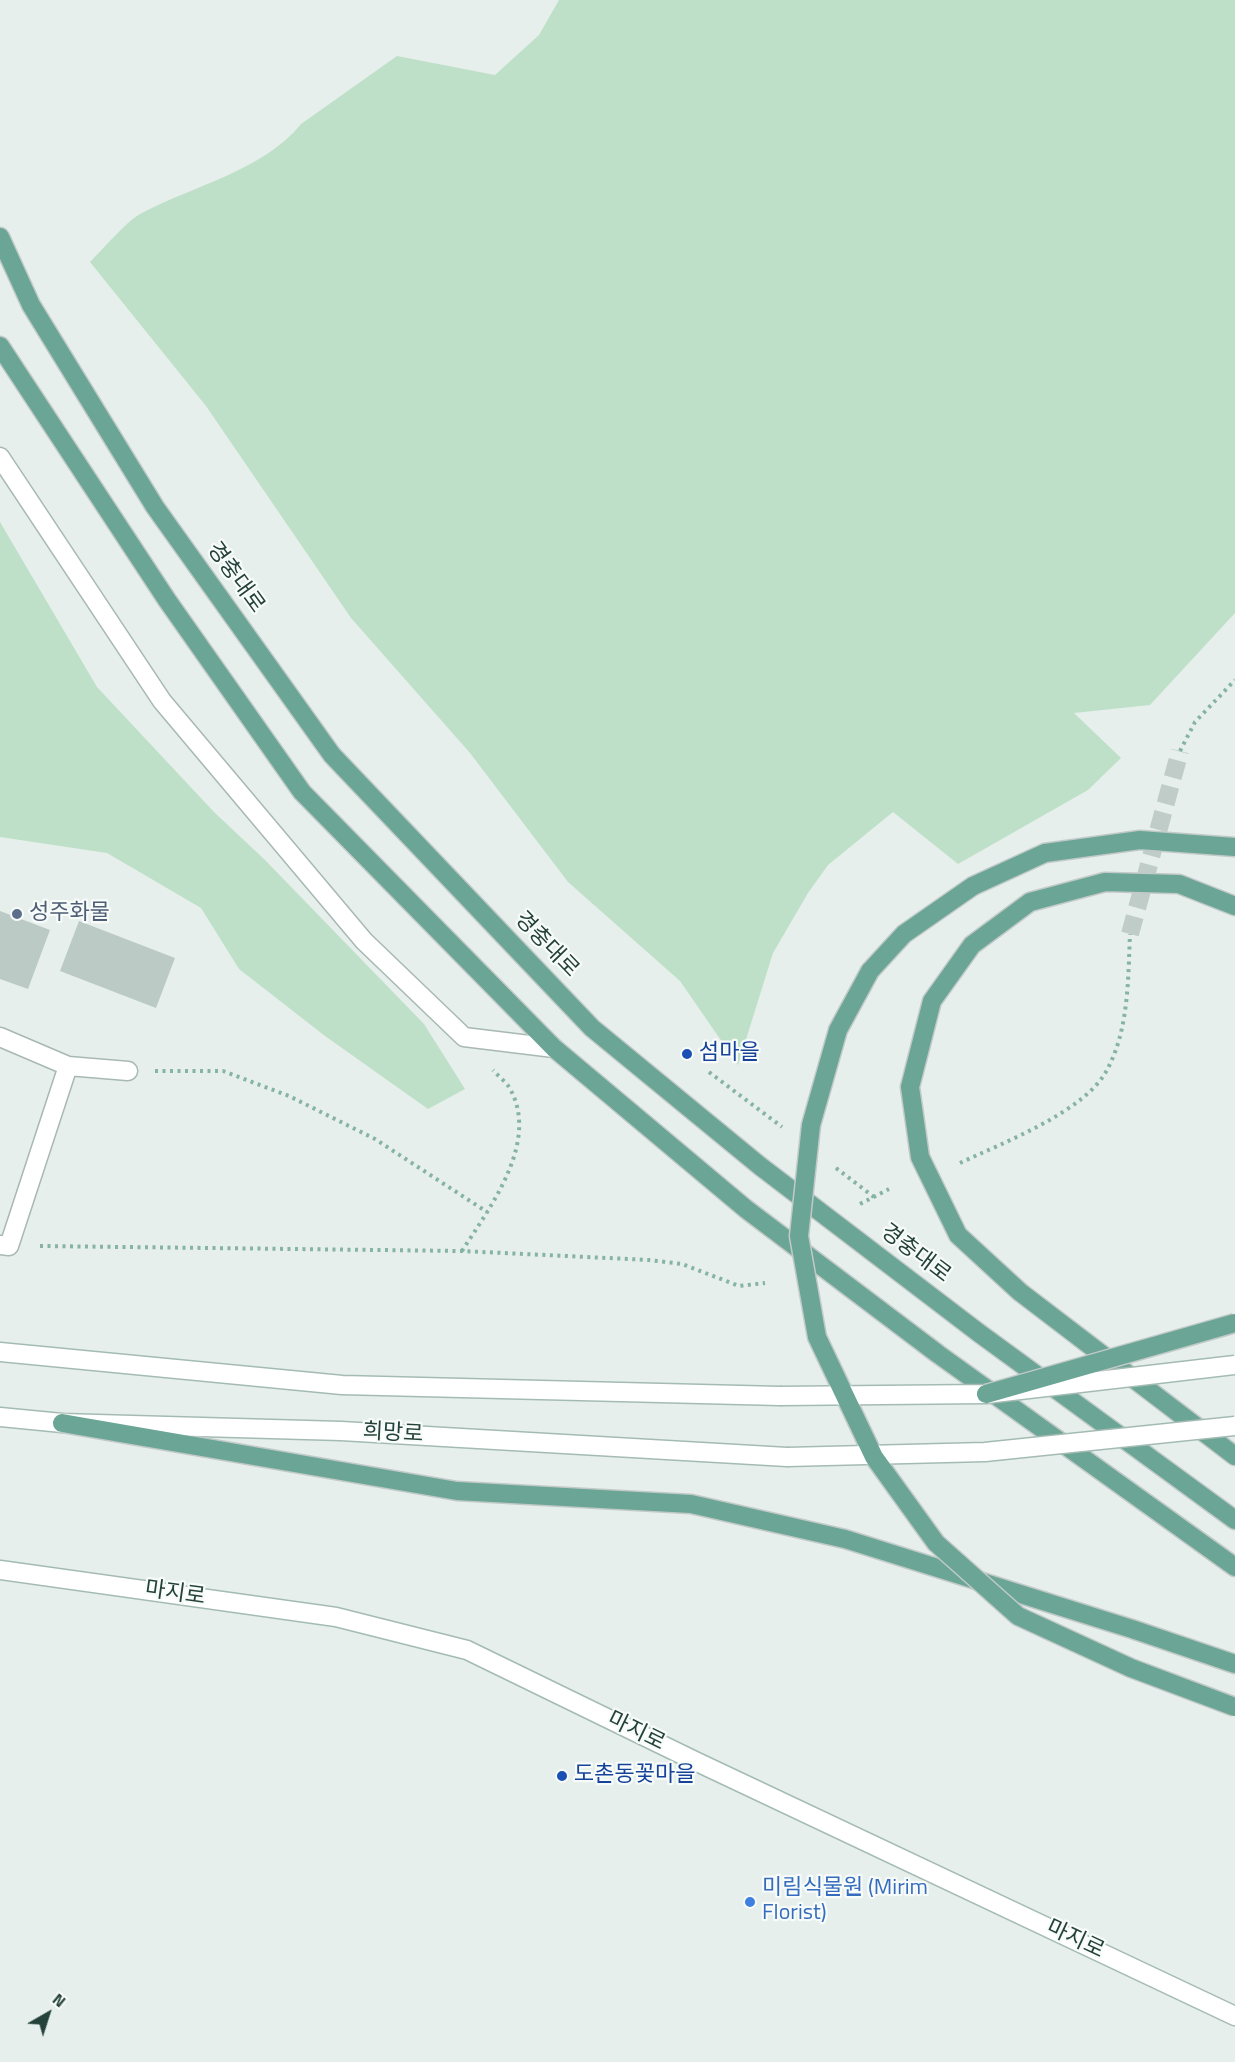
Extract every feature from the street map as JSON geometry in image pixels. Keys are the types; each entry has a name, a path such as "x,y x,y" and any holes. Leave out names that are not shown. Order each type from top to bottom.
{"main road":[{"name":"경충대로","path":"0,237 30,305 155,507 332,755 592,1028 760,1166 988,1340 1235,1520"},
{"path":"0,346 167,600 302,792 554,1048 746,1209 938,1354 1235,1567"},
{"path":"0,457 162,701 364,941 464,1037 554,1048"},
{"path":"1235,847 1140,840 1045,853 973,886 904,934 870,971 838,1030 811,1125 799,1236 818,1337 874,1457 936,1543 1018,1616 1131,1668 1235,1707"},
{"path":"1235,906 1179,884 1105,882 1030,902 972,945 932,1001 910,1087 920,1157 958,1235 1020,1292 1235,1456"},
{"path":"0,1037 68,1066 128,1071"},
{"path":"4,1245 68,1066"},
{"path":"986,1394 1235,1323"},
{"path":"0,1352 342,1385 780,1396 986,1394 1235,1365"},
{"name":"희망로","path":"0,1417 62,1423 341,1431 787,1457 985,1452 1235,1426"},
{"path":"62,1423 457,1491 691,1504 845,1539 1132,1629 1235,1664"},
{"name":"마지로","path":"0,1570 336,1617 467,1650 695,1761 1235,2016"}],"path":[{"path":"1180,751 1195,722 1235,680"},
{"path":"960,1162 1035,1127 1065,1110 1088,1093 1106,1072 1116,1051 1124,1017 1130,934"},
{"path":"462,1251 508,1175 518,1142 520,1119 509,1088 464,1037"},
{"path":"128,1071 223,1071 289,1096 375,1139 487,1212"},
{"path":"860,1204 889,1189"},
{"path":"4,1245 462,1251 649,1260 682,1264 739,1286 765,1283"}],"green space":[{"path":"559,0 1235,0 1235,613 1150,705 1074,713 1121,758 1088,790 958,864 893,812 828,865 808,893 773,953 738,1065 680,981 568,882 470,753 351,618 206,406 90,262 134,218 160,204 247,166 267,154 301,124 397,56 495,75 539,35"},
{"path":"0,522 97,687 214,812 265,860 424,1024 465,1089 428,1109 325,1036 239,969 201,908 107,853 0,837"}],"building":[{"path":"0,911 50,930 28,989 0,979"},
{"path":"79,921 175,958 156,1008 60,971"}],"tunnel":[{"path":"1130,934 1180,751"}],"place":[{"name":"성주화물","path":"17,914"},
{"name":"섬마을","path":"687,1054"},
{"name":"도촌동꽃마을","path":"562,1776"},
{"name":"미림식물원 (Mirim Florist)","path":"750,1902"}]}
